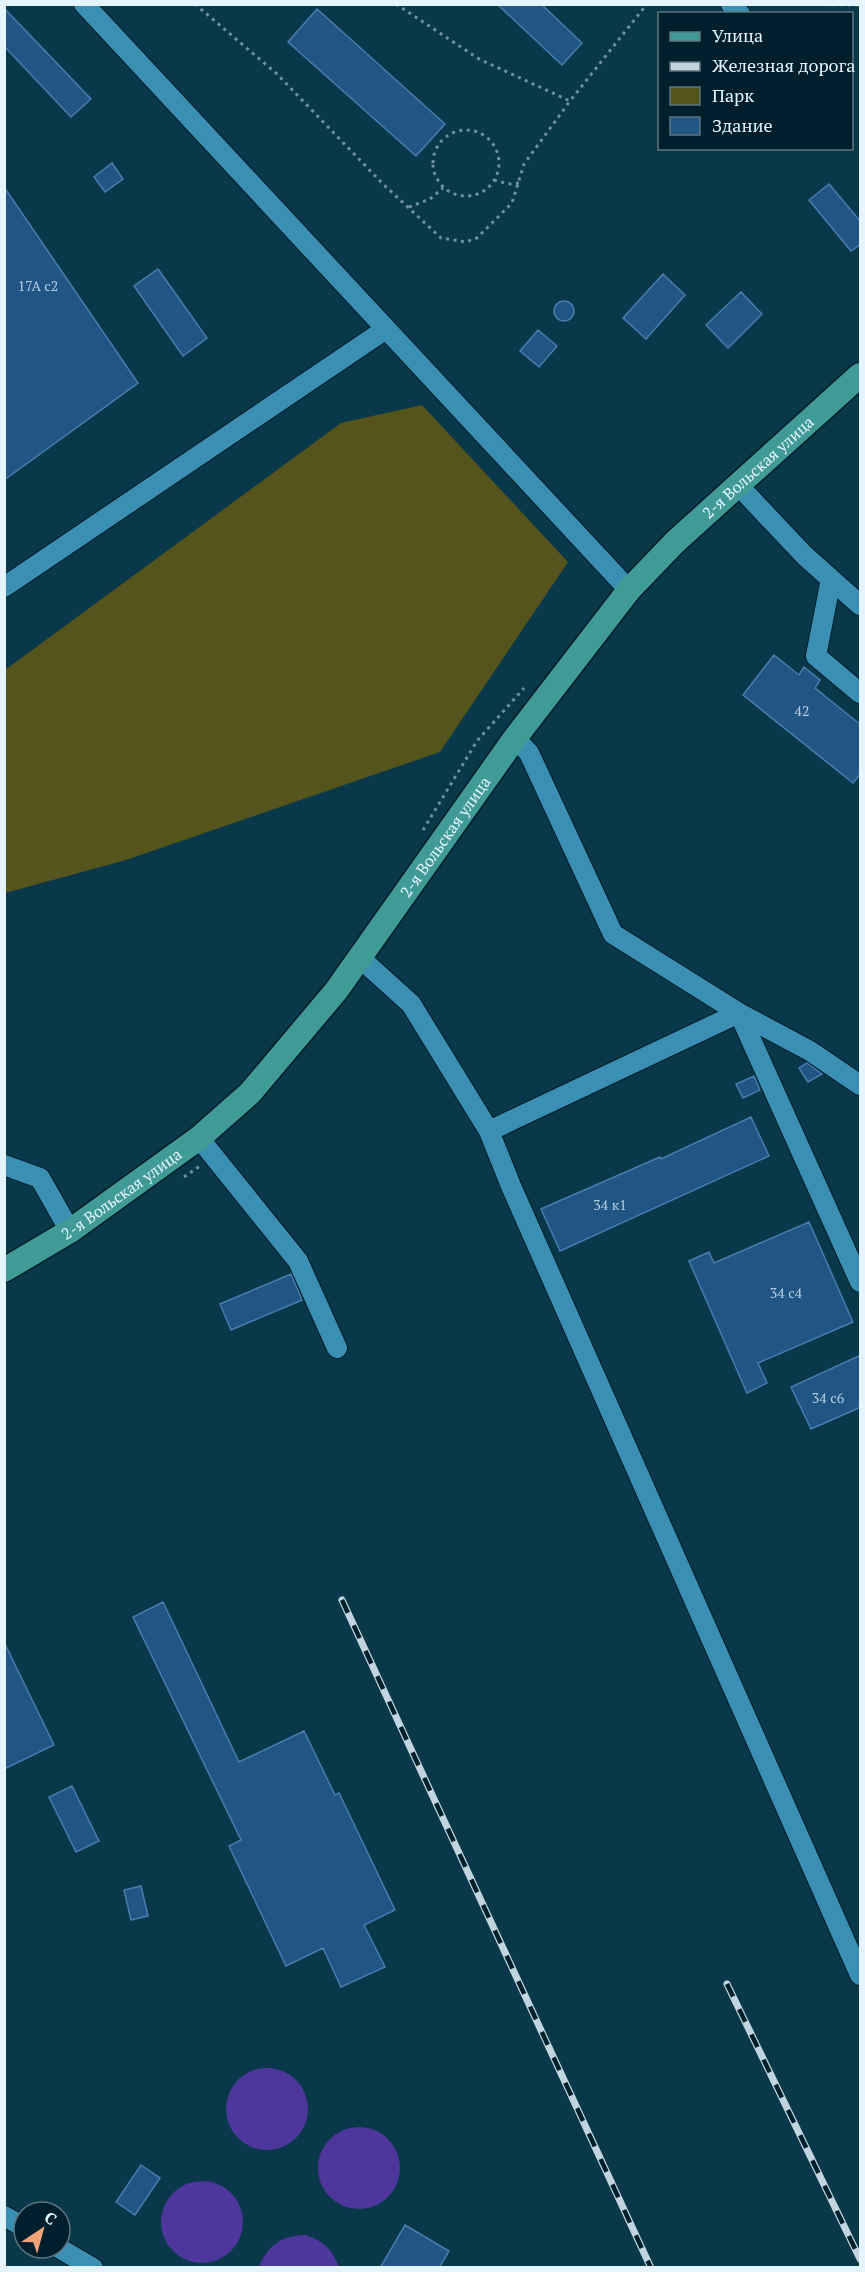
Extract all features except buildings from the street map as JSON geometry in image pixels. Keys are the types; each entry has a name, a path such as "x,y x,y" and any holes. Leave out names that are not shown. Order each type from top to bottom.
{"main road":[{"name":"2-я Вольская улица","path":"4,1270 70,1231 199,1138 250,1093 279,1062 360,958 515,738 629,590 675,542 861,375"}],"street":[{"path":"84,4 629,590"},
{"path":"4,587 386,329"},
{"path":"738,485 804,555 861,605"},
{"path":"831,579 816,656 861,693"},
{"path":"515,738 528,753 613,934 738,1013 810,1051 861,1085"},
{"path":"360,958 411,1004 489,1131 511,1186 861,1975"},
{"path":"489,1131 738,1013"},
{"path":"738,1013 861,1282"},
{"path":"199,1138 298,1261 337,1348"},
{"path":"4,1165 40,1178 70,1231"},
{"path":"72,2256 93,2268"}],"path":[{"path":"195,4 277,74 441,238 466,242 477,238 512,202 524,164 570,100 647,4"},
{"path":"396,4 479,59 570,100"},
{"path":"773,4 861,5"},
{"path":"464,129 478,131 490,140 498,152 499,166 494,180 487,189 465,196 443,188 435,177 432,164 434,151 440,140 451,132 464,129"},
{"path":"494,180 508,184 519,183"},
{"path":"408,207 430,199 443,188"},
{"path":"419,838 446,789 477,741 524,688"}],"green space":[{"path":"422,405 568,562 440,752 126,860 5,893 5,670 341,423"}],"shaded area":[{"path":"267,2068 283,2071 296,2080 305,2093 308,2109 305,2125 296,2138 283,2147 267,2150 251,2147 238,2138 229,2125 226,2109 229,2093 238,2080 251,2071"},
{"path":"359,2127 375,2130 388,2139 397,2152 400,2168 397,2184 388,2197 375,2206 359,2209 343,2206 330,2197 321,2184 318,2168 321,2152 330,2139 343,2130"},
{"path":"202,2181 218,2184 231,2193 240,2206 243,2222 240,2238 231,2251 218,2260 202,2263 186,2260 173,2251 164,2238 161,2222 164,2206 173,2193 186,2184"},
{"path":"305,2235 326,2246 339,2267 259,2267 276,2243 289,2237"}],"railway":[{"path":"342,1600 651,2268"},
{"path":"727,1984 860,2259"}]}
